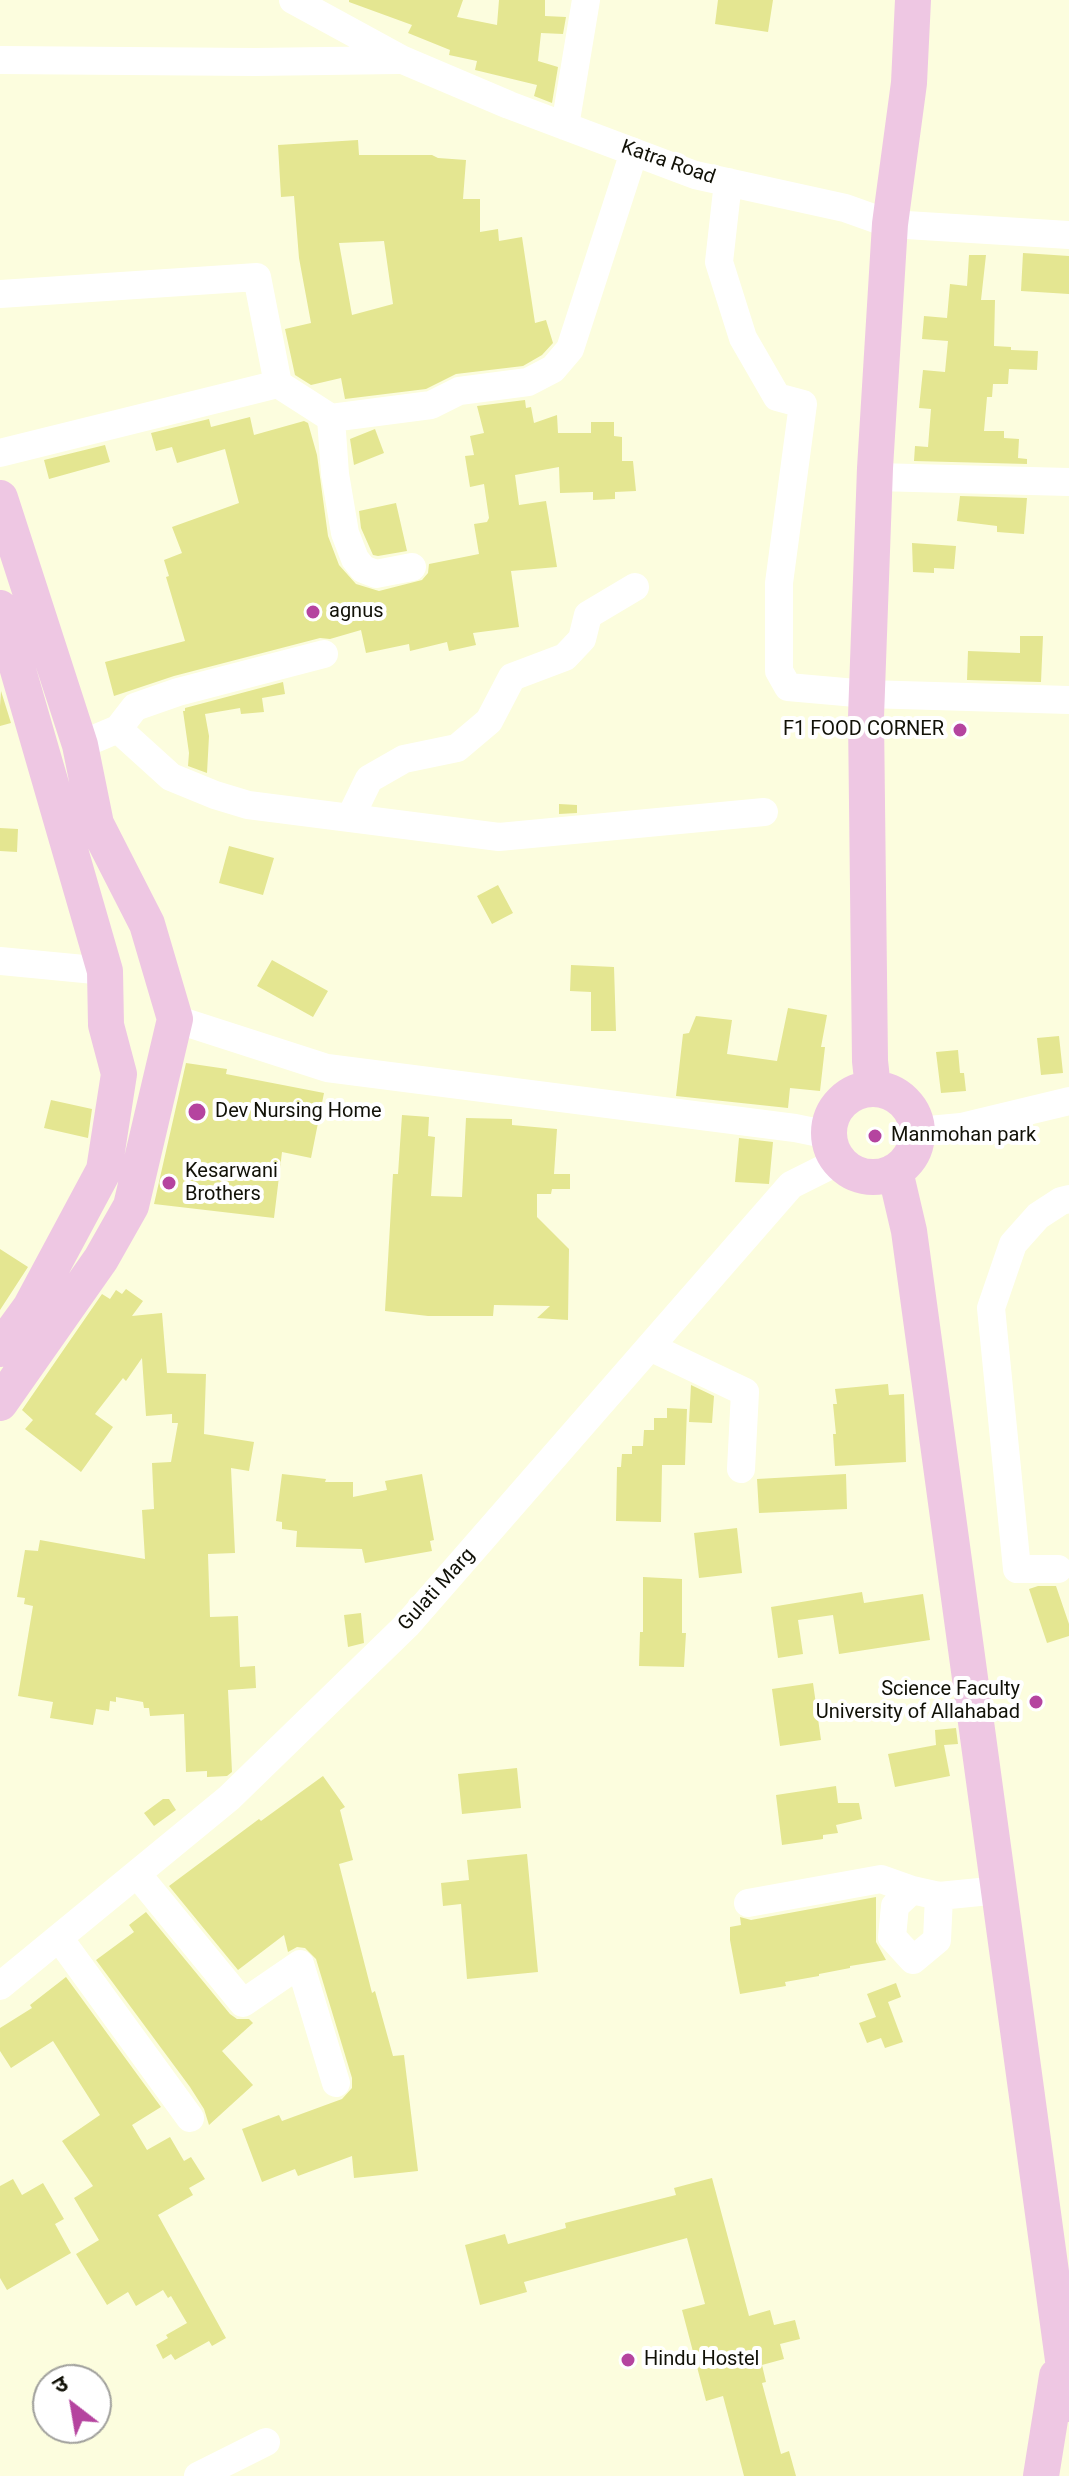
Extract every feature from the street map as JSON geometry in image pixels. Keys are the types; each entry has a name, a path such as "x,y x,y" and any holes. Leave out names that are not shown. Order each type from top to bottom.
{"main road":[{"path":"873,1088 870,1061 867,694 875,477 890,224 909,83 913,0"},
{"path":"0,498 80,745 96,824 147,924 172,1029 131,1206 101,1259 0,1403"},
{"path":"0,608 8,658 101,958 106,1025 119,1074 104,1170 30,1308 0,1349"},
{"path":"101,958 138,931 154,948"},
{"path":"112,1049 131,1063 172,1029"},
{"path":"873,1088 890,1091 904,1100 914,1115 918,1131 912,1155 895,1171 881,1177 865,1177 851,1171 834,1148 832,1117 841,1102 856,1092 873,1088"},
{"path":"895,1171 909,1231 1069,2404"},
{"path":"1041,2476 1060,2350"}],"street":[{"name":"Katra Road","path":"293,0 403,60 695,175 845,208 890,224 1069,235"},
{"path":"565,126 586,0"},
{"path":"0,60 403,60"},
{"path":"0,294 257,277 278,384 331,418 431,405 459,391 528,382 553,369 570,349 634,152"},
{"path":"728,182 719,262 743,338 777,397 803,404 779,583 779,671 788,687 867,694 1069,700"},
{"path":"0,453 278,384"},
{"path":"331,418 335,474 355,559 363,569 376,574 412,567"},
{"path":"875,477 1069,482"},
{"path":"350,818 369,779 404,759 457,748 489,721 512,677 565,657 582,639 588,615 635,587"},
{"path":"80,745 118,729 135,707 178,692 324,654"},
{"path":"118,729 171,777 248,805 499,837 764,812"},
{"path":"0,961 101,958"},
{"path":"172,1029 327,1068 795,1128 834,1148"},
{"path":"918,1131 961,1127 1069,1101"},
{"name":"Gulati Marg","path":"0,1986 229,1798 407,1625 791,1185 834,1148"},
{"path":"1058,1569 1017,1569 991,1308 1013,1244 1038,1216 1069,1199"},
{"path":"650,1347 745,1392 741,1469"},
{"path":"743,1434 764,1407"},
{"path":"137,1874 243,2003 300,1964 336,2083"},
{"path":"748,1903 881,1879 939,1896 1000,1890"},
{"path":"912,1890 895,1906 892,1937 913,1960 937,1940 939,1896"},
{"path":"59,1938 190,2118"},
{"path":"198,2476 266,2442"}],"building":[{"path":"349,0 463,0 457,17 497,25 499,0 545,0 545,16 566,17 563,34 541,33 538,61 558,67 552,103 534,96 537,85 475,70 477,61 449,55 450,50 408,33 412,25"},
{"path":"718,0 773,0 768,32 715,24"},
{"path":"358,140 359,155 432,155 466,160 463,199 480,199 480,232 498,229 499,241 522,237 535,323 546,320 553,343 542,355 523,366 456,374 426,389 345,399 341,378 311,385 295,375 285,329 311,323 299,258 294,196 281,197 278,145","holes":["384,241 393,304 352,315 339,243"]},
{"path":"1023,253 1069,256 1069,294 1021,291"},
{"path":"969,255 986,255 981,300 995,300 994,346 1038,351 1037,370 1009,369 1008,384 993,384 992,397 987,397 984,431 1004,431 1004,438 1019,439 1018,458 1027,459 1027,464 914,461 915,446 928,447 931,409 919,408 923,370 945,372 948,341 922,339 924,316 947,318 950,284 967,286"},
{"path":"525,400 526,408 531,407 534,423 557,415 558,433 591,433 591,422 614,422 614,436 622,437 622,461 633,461 636,491 615,492 615,499 593,500 593,492 560,493 559,467 515,475 519,505 546,501 557,567 511,571 519,627 473,633 476,645 449,651 447,642 410,651 409,644 366,653 361,630 174,676 114,696 105,662 185,641 164,560 182,553 172,527 239,503 225,449 177,463 172,447 156,451 151,433 209,419 211,427 250,417 254,435 304,421 308,423 317,455 328,536 339,565 356,584 379,591 422,580 428,573 429,564 479,554 474,524 487,522 489,518 484,484 470,487 465,456 474,455 470,436 484,433 477,406"},
{"path":"375,429 384,453 354,465 350,439"},
{"path":"105,445 110,462 49,479 44,460"},
{"path":"960,496 1027,498 1024,534 997,532 997,526 957,521"},
{"path":"396,503 407,551 373,555 361,528 359,511"},
{"path":"912,543 956,546 954,569 934,568 934,573 913,572"},
{"path":"1020,636 1043,636 1041,682 967,680 968,651 1020,653"},
{"path":"283,682 285,694 262,698 264,712 241,714 240,708 205,714 209,736 207,773 188,766 185,708"},
{"path":"1,691 11,723 0,726 0,706"},
{"path":"559,804 577,805 577,813 559,814"},
{"path":"0,828 18,829 17,852 0,851"},
{"path":"229,846 274,858 263,895 219,883"},
{"path":"498,885 513,913 492,924 477,896"},
{"path":"272,960 328,991 313,1017 257,986"},
{"path":"571,965 614,967 616,1031 591,1031 591,992 570,991"},
{"path":"788,1008 827,1015 821,1047 825,1047 820,1091 790,1088 788,1108 676,1096 683,1034 689,1033 696,1016 732,1020 727,1054 777,1061"},
{"path":"1059,1036 1063,1073 1041,1075 1037,1038"},
{"path":"958,1050 960,1073 964,1073 966,1091 941,1093 936,1052"},
{"path":"186,1063 227,1069 226,1074 324,1093 311,1158 282,1152 274,1218 154,1204"},
{"path":"51,1100 92,1109 88,1138 44,1128"},
{"path":"402,1115 429,1117 428,1136 435,1137 431,1196 462,1197 466,1118 512,1119 512,1125 557,1129 554,1174 570,1174 570,1189 552,1189 551,1194 537,1194 537,1217 569,1249 568,1320 537,1318 550,1306 494,1305 493,1316 428,1316 385,1311 393,1174 398,1174"},
{"path":"739,1138 773,1142 769,1184 735,1182"},
{"path":"0,1249 28,1267 0,1310"},
{"path":"126,1289 143,1301 132,1316 162,1313 167,1373 206,1374 204,1434 254,1442 249,1471 231,1468 235,1553 208,1554 210,1617 238,1616 240,1667 255,1666 256,1688 228,1690 232,1772 227,1776 207,1777 207,1771 186,1772 184,1714 150,1716 149,1708 144,1708 143,1702 116,1697 116,1702 110,1701 109,1711 96,1709 93,1725 50,1718 53,1702 18,1696 33,1606 24,1604 25,1598 17,1597 25,1550 38,1551 40,1540 145,1559 142,1510 154,1509 152,1463 171,1462 178,1423 172,1423 172,1414 146,1416 142,1358 126,1381 123,1378 95,1414 113,1427 81,1472 25,1429 33,1420 22,1410 102,1294 110,1299 116,1290 122,1294"},
{"path":"888,1384 889,1395 904,1394 906,1462 835,1466 835,1389"},
{"path":"691,1385 714,1396 712,1423 689,1422"},
{"path":"667,1408 687,1409 685,1465 662,1465 661,1522 616,1521 617,1467 621,1467 622,1454 632,1454 632,1446 643,1446 644,1430 654,1430 654,1418 667,1418"},
{"path":"282,1474 326,1479 325,1482 353,1482 353,1497 387,1490 385,1481 422,1474 434,1540 430,1541 432,1551 365,1563 362,1549 296,1547 297,1531 282,1529 282,1522 276,1521"},
{"path":"846,1474 847,1509 759,1513 757,1479"},
{"path":"737,1528 742,1573 699,1578 694,1533"},
{"path":"643,1577 682,1579 682,1633 686,1633 684,1667 639,1666 640,1632 643,1632"},
{"path":"1056,1586 1069,1624 1069,1636 1047,1643 1029,1589"},
{"path":"862,1592 864,1603 923,1594 930,1640 839,1654 833,1615 798,1620 803,1654 778,1658 771,1607"},
{"path":"361,1613 364,1643 348,1647 344,1615"},
{"path":"813,1683 821,1740 780,1746 772,1689"},
{"path":"956,1728 958,1744 944,1745 950,1776 895,1787 888,1754 936,1745 935,1730"},
{"path":"517,1768 521,1808 462,1814 458,1774"},
{"path":"323,1776 345,1807 340,1810 353,1860 339,1864 372,1993 375,1991 393,2056 404,2055 418,2171 354,2178 352,2156 298,2176 295,2169 262,2182 242,2129 279,2115 282,2121 342,2099 352,2088 352,2078 316,1959 305,1948 297,1947 288,1952 284,1935 238,1970 169,1886"},
{"path":"836,1786 838,1803 859,1803 862,1819 836,1825 838,1833 823,1835 823,1839 782,1845 776,1795"},
{"path":"163,1799 169,1799 176,1810 154,1826 144,1813"},
{"path":"527,1854 538,1972 467,1979 461,1904 443,1906 441,1883 469,1880 467,1860"},
{"path":"876,1897 876,1942 886,1960 785,1982 786,1986 740,1994 730,1927 741,1925 740,1917 751,1920"},
{"path":"146,1912 230,2014 253,2023 222,2051 253,2085 209,2125 204,2109 190,2087 96,1960 134,1932 129,1925"},
{"path":"66,1977 161,2107 132,2125 147,2150 170,2137 184,2161 191,2157 205,2179 189,2188 193,2195 158,2215 226,2338 212,2346 209,2341 175,2360 171,2354 163,2359 156,2345 187,2323 171,2296 168,2298 163,2290 136,2306 128,2292 107,2305 76,2254 99,2240 74,2198 93,2186 62,2141 100,2115 53,2041 11,2068 0,2051 0,2028 32,2008 30,2005"},
{"path":"896,1983 901,1997 888,2002 903,2042 885,2048 881,2038 867,2043 859,2023 876,2017 867,1994"},
{"path":"712,2178 749,2316 770,2310 774,2325 795,2320 800,2339 780,2344 784,2359 762,2365 766,2382 762,2383 781,2454 789,2451 796,2476 744,2476 723,2396 706,2401 682,2310 705,2304 687,2238 524,2282 527,2292 480,2305 465,2245 505,2234 508,2244 566,2228 565,2223 676,2195 674,2188"},
{"path":"13,2179 22,2195 43,2183 64,2219 55,2224 71,2253 7,2290 0,2278 0,2186"}],"place":[{"name":"agnus","path":"313,612"},
{"name":"F1 FOOD CORNER","path":"960,730"},
{"name":"Dev Nursing Home","path":"197,1112"},
{"name":"Manmohan park","path":"875,1136"},
{"name":"Kesarwani Brothers","path":"169,1183"},
{"name":"Science Faculty University of Allahabad","path":"1036,1702"},
{"name":"Hindu Hostel","path":"628,2360"}]}
